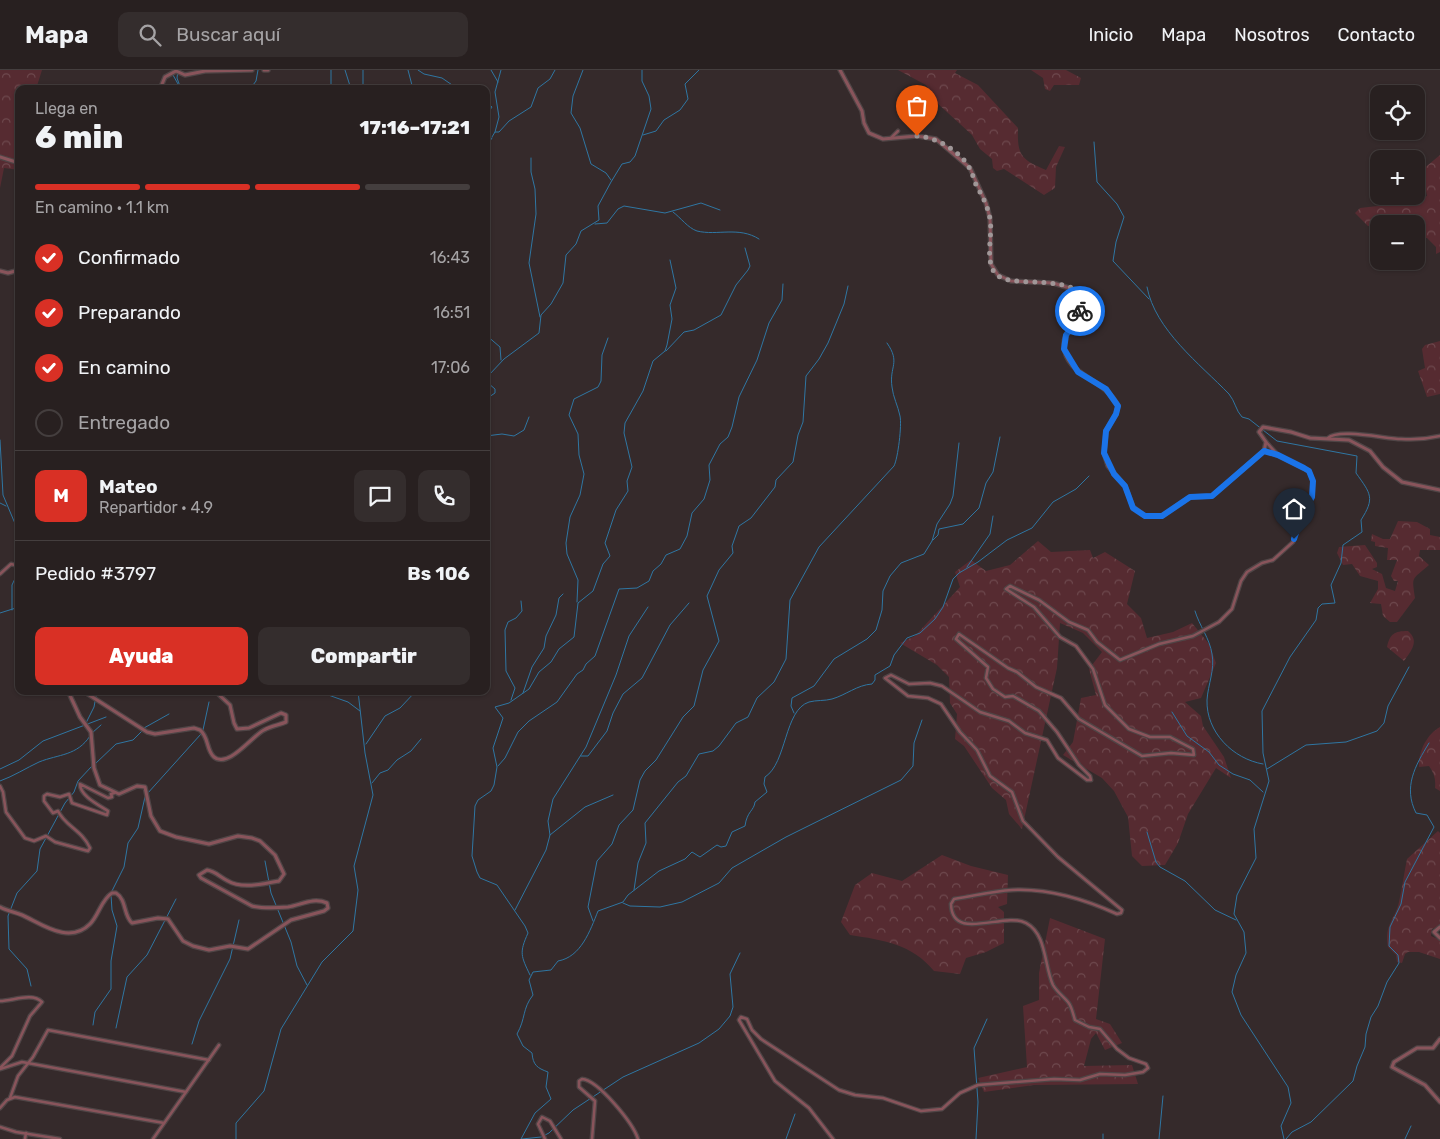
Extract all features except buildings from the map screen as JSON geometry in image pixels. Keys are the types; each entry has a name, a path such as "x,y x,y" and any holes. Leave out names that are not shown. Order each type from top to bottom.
{"street":[{"path":"162,85 165,77 176,71 185,75 205,71 252,70"},
{"path":"840,70 862,111 864,123 869,133 878,138 890,139 917,136 936,139 970,168 986,203 990,218 991,264 998,276 1011,281 1053,283 1076,290 1084,296 1076,321 1066,335 1064,349 1078,372 1106,389 1118,406 1116,414 1106,431 1104,453 1108,466 1123,482 1133,508 1138,513 1145,516 1162,516 1185,499 1212,496 1264,451 1266,442"},
{"path":"890,139 898,131"},
{"path":"0,157 15,161"},
{"path":"0,271 8,273 15,271"},
{"path":"1278,455 1259,432 1263,427 1310,438 1349,440 1367,448 1383,467 1402,482 1440,490"},
{"path":"1328,438 1331,435 1348,434 1416,440 1440,436"},
{"path":"834,1139 809,1108 775,1081 739,1020 741,1018 747,1019 752,1030 760,1039 838,1090 855,1095 883,1098 921,1110 942,1109 960,1093 978,1085 1054,1079 1076,1081 1100,1074 1125,1075 1146,1071 1148,1065 1129,1058 1117,1049 1104,1031 1075,1020 1069,1003 1057,992 1051,981 1037,932 1026,923 1002,921 971,925 955,918 951,904 954,898 1010,890 1056,893 1117,914 1121,914 1122,910 1058,857 1023,821 1012,792 990,776 977,750 960,732 941,704 928,698 908,696 885,678 891,675 909,684 930,683 942,686 980,712 1009,722 1025,733 1047,740 1058,758 1087,780 1091,780 1057,732 1038,711 1013,696 1002,696 990,686 986,678 988,667 956,639 959,634 1036,687 1061,698 1079,719 1142,756 1171,753 1192,756 1195,753 1193,749 1183,746 1170,737 1150,737 1129,729 1106,705 1093,669 1080,651 1060,637 1034,606 1006,590 1010,586 1039,600 1069,622 1088,630 1098,642 1120,660 1209,629 1232,609 1241,581 1247,572 1262,563 1273,560 1293,542 1302,515 1312,497 1313,481 1309,471 1278,455 1264,451"},
{"path":"0,574 11,564 15,565"},
{"path":"0,907 52,931 68,933 78,931 90,924 106,897 116,893 122,900 127,917 132,923 158,918 168,919 183,941 209,950 230,946 248,949 291,920 324,912 328,908 327,903 315,900 288,906 262,908 233,897 201,878 199,874 202,871 212,870 229,882 241,885 279,881 284,877 283,870 268,848 260,841 238,836 209,844 166,834 157,828 154,822 145,787 137,786 123,793 114,793 104,789 97,780 91,732 80,717 70,695"},
{"path":"89,695 147,732 155,734 194,728 200,730 207,740 212,754 218,759 228,758 263,730 286,722 286,715 281,714 249,728 238,729 234,723 232,708 219,695"},
{"path":"0,786 4,792 6,812 24,838 34,841 46,836 50,840 88,851 90,848 78,830 63,820 58,811 53,813 48,808 44,796 47,794 60,797 69,794 69,800 72,803 108,815 108,811 85,795 80,789 80,784 108,798 112,797 111,794 114,793"},
{"path":"1440,927 1434,932 1440,938"},
{"path":"0,1002 28,997 37,998 42,1002 30,1016 12,1056 0,1068"},
{"path":"0,1108 10,1098 18,1076 48,1030 209,1060"},
{"path":"1440,1039 1433,1048 1413,1050 1394,1062 1392,1067 1425,1085 1440,1102"},
{"path":"153,1139 219,1045"},
{"path":"0,1068 7,1068 19,1062 27,1063 186,1092"},
{"path":"592,1139 595,1100 579,1087 580,1080 586,1079 605,1093 634,1128 638,1139"},
{"path":"10,1098 15,1096 164,1122"},
{"path":"545,1139 538,1124 542,1117 550,1121 561,1139"},
{"path":"0,1127 60,1139"},
{"path":"25,1139 26,1133"}],"green space":[{"path":"0,70 42,70 37,85 15,85 15,169 4,168 0,188"},
{"path":"898,70 957,70 955,73 978,85 1018,128 1018,145 1022,155 1031,163 1046,170 1059,146 1065,147 1056,167 1055,188 1044,195 1004,169 997,171 993,168 992,159 980,149 972,135 936,102 926,85"},
{"path":"1031,70 1066,70 1081,78 1079,85 1054,85 1050,91 1045,89 1043,78"},
{"path":"1440,155 1440,252 1436,254 1436,247 1425,238 1425,215 1370,215 1370,226 1355,213 1360,208 1386,205 1425,205 1425,197 1427,196 1425,191 1425,168"},
{"path":"1440,341 1440,394 1427,397 1418,371 1425,368 1422,349 1425,345"},
{"path":"1398,521 1417,522 1430,529 1430,535 1440,537 1440,550 1420,550 1419,556 1429,565 1414,579 1415,598 1397,622 1390,622 1383,616 1381,604 1370,603 1378,589 1378,581 1360,576 1352,564 1343,565 1337,553 1339,547 1365,545 1377,563 1377,567 1372,569 1382,574 1386,588 1395,591 1398,581 1394,581 1391,576 1397,560 1387,560 1388,548 1375,546 1375,542 1371,541 1372,534 1383,539 1390,539"},
{"path":"1038,541 1051,552 1090,550 1093,558 1105,552 1135,571 1127,604 1141,618 1147,638 1173,632 1192,623 1209,644 1216,663 1201,698 1185,702 1201,716 1203,726 1224,757 1231,778 1216,768 1188,814 1178,843 1165,865 1142,866 1132,856 1128,817 1114,791 1102,778 1063,755 1073,742 1081,698 1096,695 1089,669 1102,652 1083,633 1060,623 1057,668 1022,829 1009,814 1006,800 992,788 964,746 955,739 957,714 950,703 949,677 937,665 900,643 915,636 960,587 955,572 971,560 986,571 1010,565"},
{"path":"1408,631 1412,635 1414,642 1412,650 1404,661 1387,647 1393,634"},
{"path":"1440,727 1440,791 1435,788 1434,776 1429,766 1419,767 1419,761 1427,739"},
{"path":"1438,831 1440,833 1440,926 1432,929 1431,936 1440,940 1440,959 1419,952 1408,952 1405,954 1402,963 1397,962 1396,955 1388,947 1387,933 1399,902 1407,859"},
{"path":"942,855 971,866 1008,875 1007,904 998,907 1004,912 1004,943 986,952 966,958 960,974 934,971 916,955 885,941 850,935 841,922 855,885 872,873 902,881"},
{"path":"1050,918 1105,939 1096,1019 1110,1024 1122,1043 1105,1050 1096,1033 1091,1039 1084,1066 1132,1065 1138,1084 1034,1085 984,1092 978,1078 1027,1067 1023,1006 1039,1000 1039,973"}],"waterway":[{"path":"178,70 177,78 180,85"},
{"path":"253,85 256,81 258,70"},
{"path":"331,70 331,85"},
{"path":"345,70 350,85"},
{"path":"363,70 363,85"},
{"path":"408,70 412,85"},
{"path":"418,70 424,74 442,78 452,85"},
{"path":"491,70 498,82"},
{"path":"495,132 499,117 495,92 501,70"},
{"path":"492,137 495,132 499,132 509,121 531,107 538,88 550,79 555,70"},
{"path":"583,70 573,96 571,113 580,128 591,164 606,173 611,180"},
{"path":"490,374 504,359 539,333 541,315 551,304 563,283 566,255 576,244 581,231 599,220 598,206 611,182 622,164 630,162 635,156 651,109 649,96 642,81 642,70"},
{"path":"643,135 656,131 664,120 680,110 688,99 685,84 699,70"},
{"path":"173,75 178,84"},
{"path":"490,105 492,107 490,110"},
{"path":"1094,142 1097,182 1117,204 1124,217 1116,242 1113,261 1149,299"},
{"path":"531,158 536,214 529,263 540,317"},
{"path":"595,224 607,223 618,209 624,206 665,213 701,203 720,210"},
{"path":"673,212 697,231 744,233 759,239"},
{"path":"666,351 684,332 694,330 721,315 736,285 750,266 745,248"},
{"path":"530,975 522,954 523,945 528,933 525,926 497,885 480,878 477,872 472,856 475,806 478,800 491,791 494,785 497,767 493,748 503,718 495,707 509,703 529,689 539,672 551,662 559,649 574,637 578,603 593,591 603,564 610,556 605,543 616,510 628,491 627,481 632,467 624,433 625,423 643,391 653,361 665,351 667,345 672,319 670,305 676,288 670,260"},
{"path":"498,766 505,758 518,732 529,721 557,702 577,674 595,656 619,589 637,588 649,581 653,571 661,564 666,555 680,549 687,536 692,513 704,499 710,480 709,465 720,444 728,437 739,397 757,360 769,323 782,300 783,284"},
{"path":"593,921 588,907 597,861 612,844 619,825 633,810 640,780 645,771 656,760 683,717 694,706 703,670 719,641 707,596 719,570 733,553 732,546 739,526 751,518 775,487 776,480 793,462 798,435 803,422 806,376 828,343 844,304 848,286"},
{"path":"1147,287 1159,318 1169,332 1192,358 1229,394 1242,417 1249,419 1277,441 1357,456 1356,473 1368,491 1370,501 1361,520 1362,532 1343,545 1341,563 1331,585 1335,603 1322,604 1318,608 1316,620 1290,657 1262,711 1263,753 1269,781 1254,829 1256,858 1237,895 1234,914 1244,932 1246,953 1236,975 1232,992 1241,1015 1288,1087 1291,1103 1281,1126 1284,1139"},
{"path":"490,338 500,347 501,360"},
{"path":"577,602 578,580 567,554 566,543 570,517 580,495 584,474 579,455 578,434 569,415 574,399 598,387 601,381 602,355 608,338"},
{"path":"634,890 638,863 646,843 645,823 678,782 686,776 699,754 713,751 719,746 736,723 748,717 757,698 774,682 786,659 790,600 819,547 894,466 900,434 900,420 891,380 894,360 887,343"},
{"path":"490,385 495,389 495,393 490,396"},
{"path":"490,436 502,434 514,436 524,430 529,417"},
{"path":"933,540 938,535 939,529 963,524 979,508 986,483 993,472 1000,437"},
{"path":"0,440 3,495 15,524"},
{"path":"794,713 791,706 792,698 814,686 834,659 867,639 876,630 882,610 883,591 890,576 901,563 924,554 932,541 937,524 953,496 959,443"},
{"path":"521,1139 535,1113 551,1099 546,1087 548,1072 536,1065 532,1053 523,1046 517,1034 527,1005 533,995 529,980 533,972 551,970 558,961 566,959 573,954 584,942 598,911 623,902 628,895 659,871 685,859 692,852 700,857 717,845 721,847 726,846 732,832 745,826 747,817 755,802 767,792 764,784 765,777 778,760 790,726 801,707 809,702 832,699 861,686 872,684 875,680 875,675 890,666 894,655 907,638 920,633 935,619 943,607 953,579 959,573 978,562 1007,540 1032,528 1053,502 1076,489 1089,476"},
{"path":"0,503 6,506"},
{"path":"967,567 990,534 993,516"},
{"path":"12,610 12,585 15,579"},
{"path":"523,693 532,667 544,648 546,636 556,615 559,598 563,594"},
{"path":"511,700 515,688 506,671 505,630 508,622 516,618 522,611 521,601"},
{"path":"581,756 588,756 607,731 613,713 623,694 642,678 670,625 689,603"},
{"path":"515,910 546,850 550,835 548,821 553,799 586,747 616,675 629,636 648,607"},
{"path":"0,613 15,608"},
{"path":"1195,611 1212,654 1213,666 1207,700 1211,723 1216,733 1232,750 1252,761 1263,764"},
{"path":"1267,769 1306,745 1346,742 1377,731 1384,723 1388,706 1409,667"},
{"path":"86,723 94,707 96,695"},
{"path":"328,695 348,702 360,711"},
{"path":"236,1139 236,1123 264,1091 281,1029 322,962 353,931 358,890 354,866 373,795 365,753 358,695"},
{"path":"366,744 385,716 400,708 412,695"},
{"path":"203,730 209,702"},
{"path":"1172,712 1187,736 1209,752 1219,765 1233,774 1250,780 1263,792"},
{"path":"144,728 169,714"},
{"path":"0,769 19,760 43,741 106,717"},
{"path":"623,903 630,906 660,907 682,902 719,883 732,868 786,837 901,780 913,766 914,743 922,720"},
{"path":"92,733 101,725"},
{"path":"95,764 116,744 133,740 142,731"},
{"path":"147,794 201,734"},
{"path":"0,781 39,762 67,754 85,743 90,736"},
{"path":"372,783 380,773 388,770 397,760 411,751 421,739"},
{"path":"1286,1139 1292,1132 1311,1122 1353,1081 1365,1047 1366,1034 1371,1017 1378,1006 1387,982 1399,963 1398,955 1389,946 1390,927 1401,904 1405,882 1434,827 1427,815 1416,813 1411,794 1412,777 1415,768 1429,743"},
{"path":"31,986 27,969 9,949 8,916 17,893 37,871 40,849 65,803 74,792 78,781 92,766"},
{"path":"550,835 585,807 613,795"},
{"path":"112,891 124,867 128,843 138,828 145,797"},
{"path":"1147,832 1156,862 1160,867 1185,881 1215,910 1236,920"},
{"path":"265,861 271,893 291,942 297,966 307,985"},
{"path":"93,1025 95,1012 111,989 111,961 117,926 112,910 111,895"},
{"path":"116,1028 127,977 147,955 176,899"},
{"path":"192,1044 199,1021 230,959 239,920"},
{"path":"522,1139 541,1137 549,1133 573,1110 623,1077 699,1043 719,1029 730,1016 733,1007 730,974 740,953"},
{"path":"976,1139 978,1102 974,1048 987,1019"},
{"path":"1159,1139 1163,1096"},
{"path":"786,1139 795,1114"},
{"path":"1405,1139 1411,1126"},
{"path":"1103,1134 1103,1139"}],"way so far":[{"path":"917,136 936,139 954,152 970,168 986,203 990,218 990,258 994,272 998,276 1011,281 1053,283 1072,288 1084,296 1080,311"}],"route":[{"path":"1080,311 1074,325 1066,335 1064,349 1078,372 1084,377 1096,381 1111,393 1118,406 1116,414 1106,431 1104,453 1108,466 1123,482 1133,508 1145,516 1162,516 1185,499 1195,496 1212,496 1264,451 1278,455 1309,471 1313,481 1312,497 1305,508 1294,539"}]}
